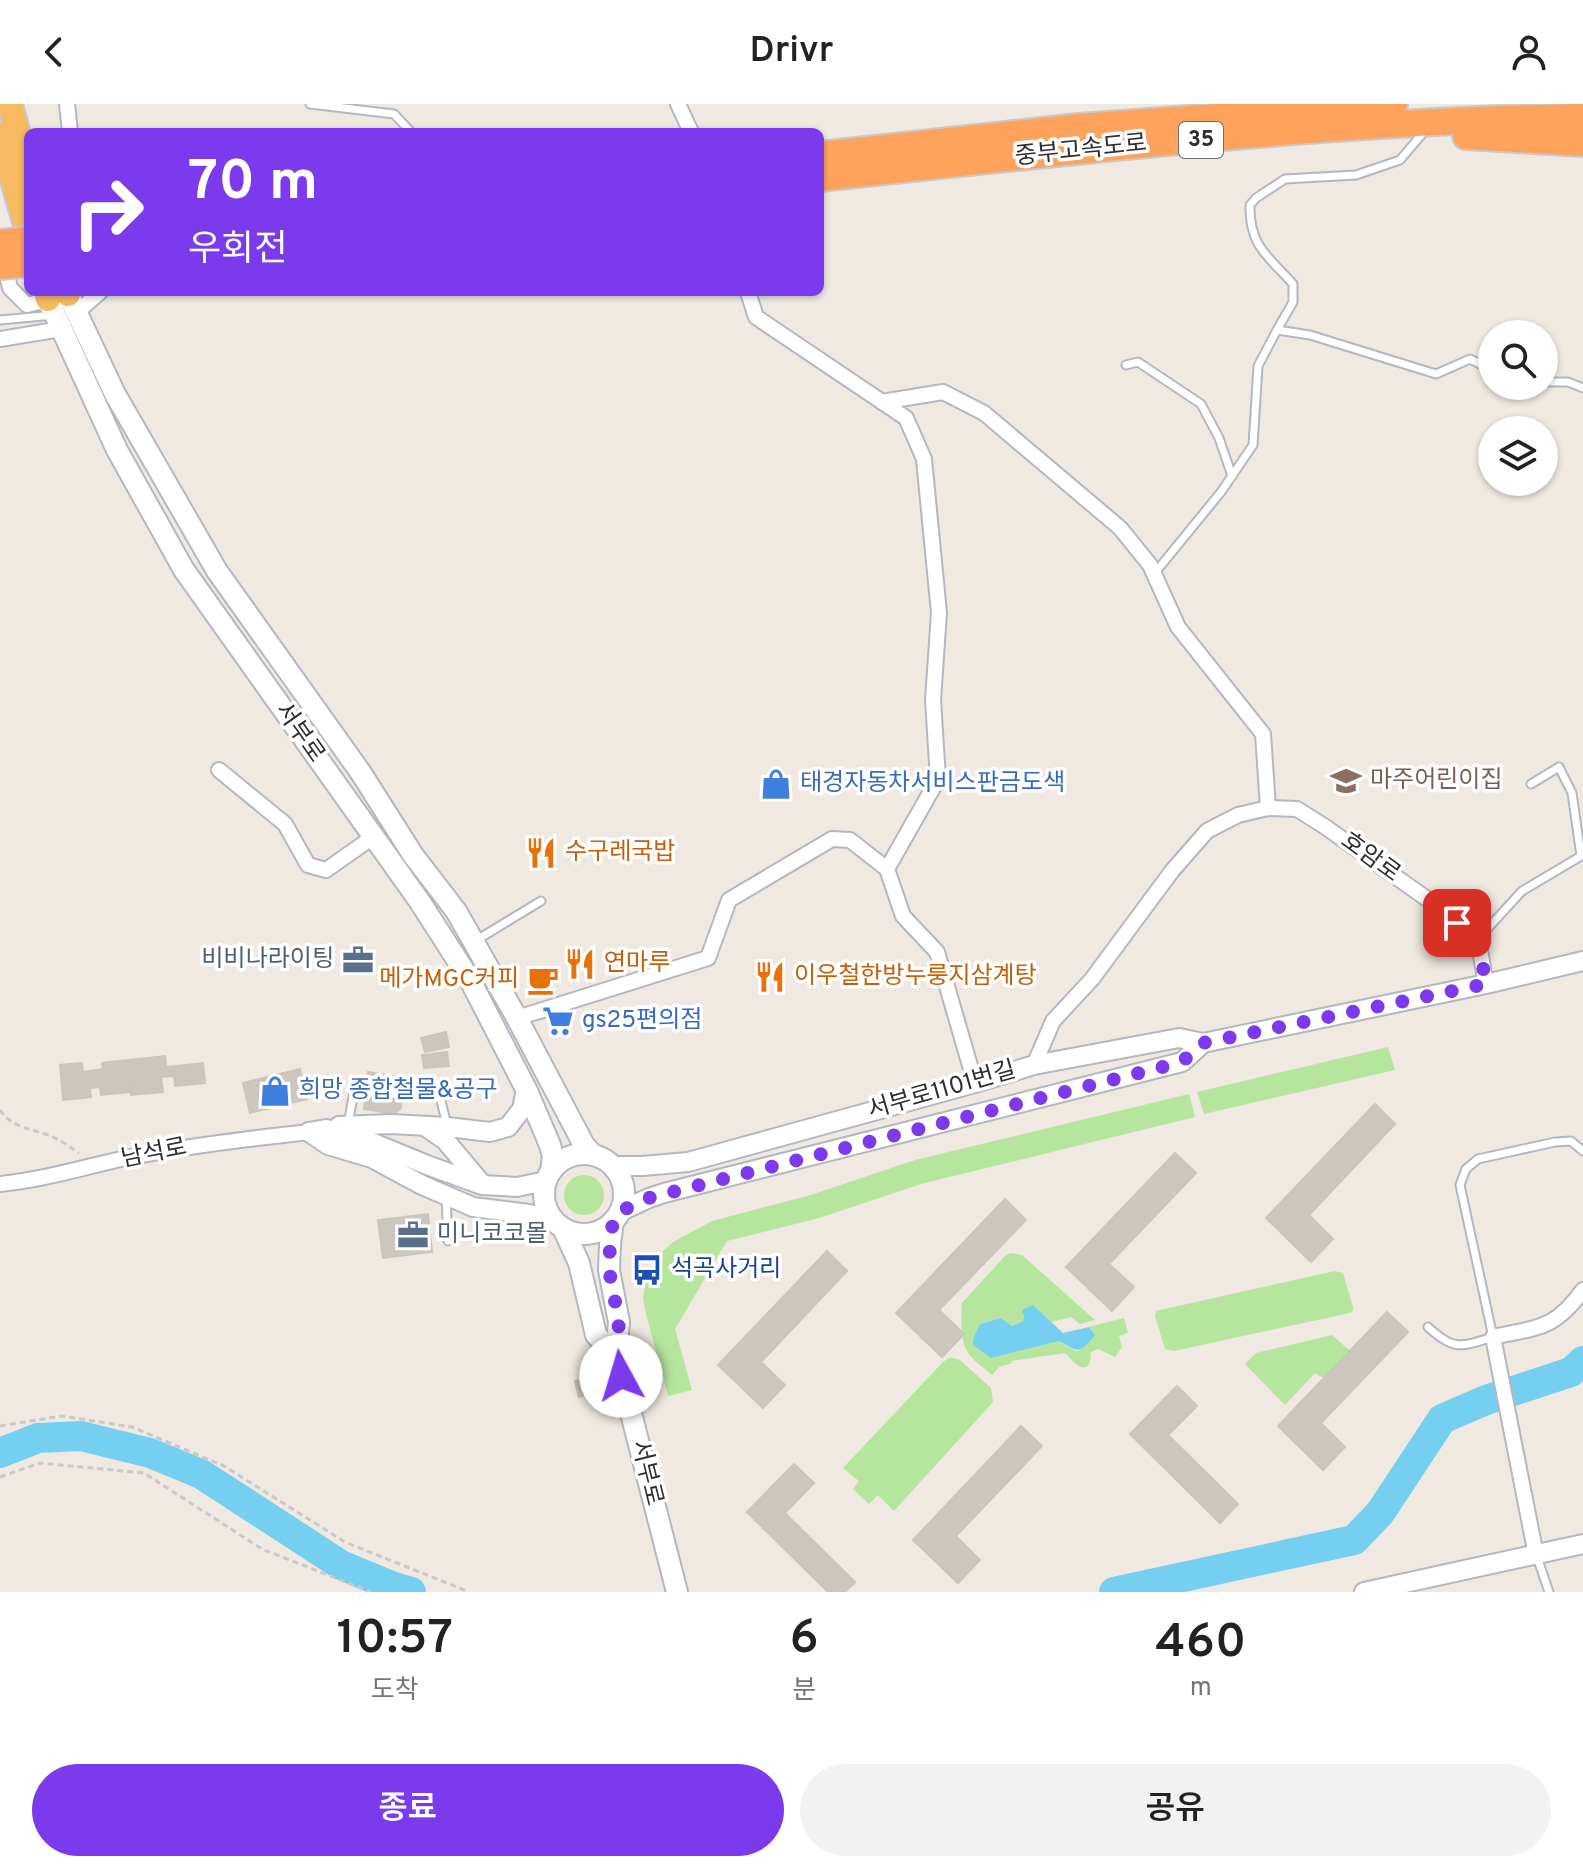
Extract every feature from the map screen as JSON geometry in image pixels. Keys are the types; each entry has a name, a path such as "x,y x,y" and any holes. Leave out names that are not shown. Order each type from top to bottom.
{"highway":[{"path":"10,104 24,158"},
{"name":"중부고속도로","path":"824,178 1084,150 1394,104"},
{"path":"1353,112 1423,133 1583,143"},
{"name":"중부고속도로","path":"824,155 1079,127 1353,112 1583,117"},
{"path":"0,136 24,218"},
{"path":"0,242 24,240"},
{"path":"0,266 24,263"}],"main road":[{"name":"서부로","path":"61,298 61,329 117,450 184,570 420,902 470,980 550,1145 553,1157 549,1176"},
{"name":"서부로","path":"61,298 217,571 361,773 413,855 456,911 584,1145 593,1155"},
{"path":"578,1154 600,1157 612,1166 622,1180 624,1191 616,1217 595,1232 584,1234 559,1225 545,1202 549,1176 568,1157 578,1154"},
{"name":"서부로","path":"616,1217 610,1244 609,1270 619,1322 616,1355 677,1592"},
{"name":"서부로","path":"559,1225 579,1263 596,1335 616,1355"}],"street":[{"path":"67,104 70,128"},
{"path":"678,104 689,128"},
{"path":"0,242 10,288 27,305 61,298"},
{"path":"749,296 756,317 906,418 924,459 939,613 933,700 938,779 887,869"},
{"path":"0,339 61,329"},
{"path":"882,402 943,392 984,413 1120,528 1150,565 1178,627 1263,734 1268,808"},
{"path":"219,770 285,824 308,865 326,870 373,837"},
{"name":"서부로1101번길","path":"612,1166 688,1162 1034,1065 1053,1021 1092,979 1172,871 1207,831 1238,815 1268,808 1297,809"},
{"name":"호암로","path":"1297,809 1437,906 1478,939"},
{"path":"517,1018 708,958 729,900 832,839 850,840 887,869 903,916 937,952 975,1083"},
{"path":"1478,939 1486,984"},
{"path":"1034,1065 1179,1038 1203,1043 1583,961"},
{"path":"616,1217 657,1195 1182,1062 1203,1043"},
{"path":"317,1131 391,1124 490,1132 508,1127 522,1109 526,1090"},
{"path":"426,1126 445,1140 482,1185"},
{"path":"317,1131 359,1137 482,1185 517,1187 549,1176"},
{"path":"317,1131 328,1145 372,1158 473,1207 529,1214 559,1225"},
{"name":"남석로","path":"0,1184 217,1142 317,1131"},
{"path":"1536,1555 1493,1337 1548,1325 1569,1309 1583,1290"},
{"path":"1364,1592 1583,1544"}],"lane":[{"path":"310,104 394,114 407,128"},
{"path":"1154,574 1253,445 1258,366 1293,302 1293,284 1257,245 1249,222 1250,205 1285,179 1356,175 1400,160 1423,133"},
{"path":"0,320 61,298"},
{"path":"1277,330 1310,335 1436,374 1470,359 1478,363"},
{"path":"1126,365 1138,362 1201,404 1219,438 1232,476"},
{"path":"1558,382 1583,388"},
{"path":"1478,939 1522,891 1581,856 1572,793 1559,767 1531,784"},
{"path":"473,942 541,901"},
{"path":"348,1126 354,1092 440,1097 448,1127"},
{"path":"1428,1327 1445,1343 1455,1345 1493,1337 1460,1185 1466,1169 1478,1159 1555,1142 1571,1141 1583,1151"},
{"path":"446,1195 448,1241"},
{"path":"1536,1555 1549,1592"}],"path":[{"path":"0,1110 16,1125 53,1137 100,1164"},
{"path":"0,1426 62,1416 132,1427 224,1466 345,1542 469,1592"},
{"path":"0,1477 40,1463 144,1473 262,1549 371,1592"}],"green space":[{"path":"1388,1047 1395,1070 1204,1114 1197,1092"},
{"path":"1189,1094 1195,1117 921,1184 819,1218 727,1241 675,1329 692,1390 668,1396 643,1297 652,1266 673,1242 712,1221 811,1195 915,1160"},
{"path":"584,1175 598,1181 604,1195 598,1209 584,1215 570,1209 564,1195 570,1181"},
{"path":"1010,1253 1022,1255 1095,1320 1080,1324 1071,1317 1051,1322 1033,1305 1023,1321 1012,1326 1001,1318 980,1324 991,1358 1059,1341 1076,1351 1080,1350 1093,1332 1089,1327 1124,1318 1128,1333 1119,1336 1122,1347 1115,1357 1098,1349 1091,1352 1089,1364 1083,1367 1065,1353 1011,1361 992,1375 975,1361 963,1340 962,1303"},
{"path":"1335,1271 1343,1273 1353,1307 1350,1313 1174,1351 1165,1349 1156,1311"},
{"path":"1332,1335 1349,1350 1325,1379 1315,1373 1285,1405 1245,1364 1256,1353"},
{"path":"949,1358 960,1360 991,1388 993,1402 894,1511 878,1495 869,1504 853,1489 859,1481 843,1468"}],"water":[{"path":"1033,1305 1063,1333 1089,1327 1095,1335 1078,1350 1059,1341 991,1358 973,1345 980,1324 1001,1318 1012,1326 1023,1321 1022,1310"}],"building":[{"path":"446,1032 449,1047 425,1052 421,1038"},
{"path":"447,1052 449,1066 424,1068 422,1055"},
{"path":"165,1056 166,1067 203,1063 205,1083 175,1086 174,1076 161,1077 163,1092 131,1095 130,1081 130,1092 101,1095 100,1087 90,1088 91,1097 63,1100 60,1065 82,1063 83,1072 103,1069 102,1063"},
{"name":"희망 종합철물&공구","path":"300,1069 307,1099 250,1113 243,1083"},
{"path":"368,1072 403,1078 401,1108 394,1114 364,1109"},
{"path":"1375,1104 1395,1124 1309,1215 1333,1239 1311,1262 1266,1218"},
{"path":"1175,1153 1196,1173 1109,1264 1134,1287 1112,1311 1066,1267"},
{"path":"1005,1199 1026,1220 939,1310 964,1334 942,1357 896,1313"},
{"path":"428,1214 432,1252 383,1258 378,1220"},
{"path":"827,1251 847,1271 761,1362 785,1385 763,1408 718,1365"},
{"path":"1387,1312 1408,1332 1321,1423 1345,1447 1323,1470 1278,1426"},
{"path":"585,1379 589,1394 579,1397 575,1381"},
{"path":"1177,1386 1197,1406 1168,1435 1238,1504 1220,1523 1130,1434"},
{"path":"1021,1426 1042,1446 956,1536 980,1560 958,1583 913,1540"},
{"path":"794,1464 814,1483 785,1513 855,1582 845,1592 828,1592 747,1512"}],"waterway":[{"path":"1114,1592 1354,1540 1380,1513 1442,1419 1486,1400 1571,1372 1583,1361"},
{"path":"0,1453 38,1438 81,1436 150,1453 201,1474 341,1565 411,1592"}],"place":[{"name":"마주어린이집","path":"1346,781"},
{"name":"태경자동차서비스판금도색","path":"776,784"},
{"name":"수구레국밥","path":"541,853"},
{"name":"비비나라이팅","path":"358,960"},
{"name":"연마루","path":"580,964"},
{"name":"이우철한방누룽지삼계탕","path":"770,977"},
{"name":"메가MGC커피","path":"543,980"},
{"name":"gs25편의점","path":"558,1021"},
{"name":"희망 종합철물&공구","path":"275,1091"},
{"name":"미니코코몰","path":"413,1235"},
{"name":"석곡사거리","path":"647,1270"}],"route":[{"path":"621,1376 616,1355 619,1322 609,1270 613,1221 619,1212 649,1198 1182,1062 1203,1043 1486,984 1478,939 1457,923"}]}
